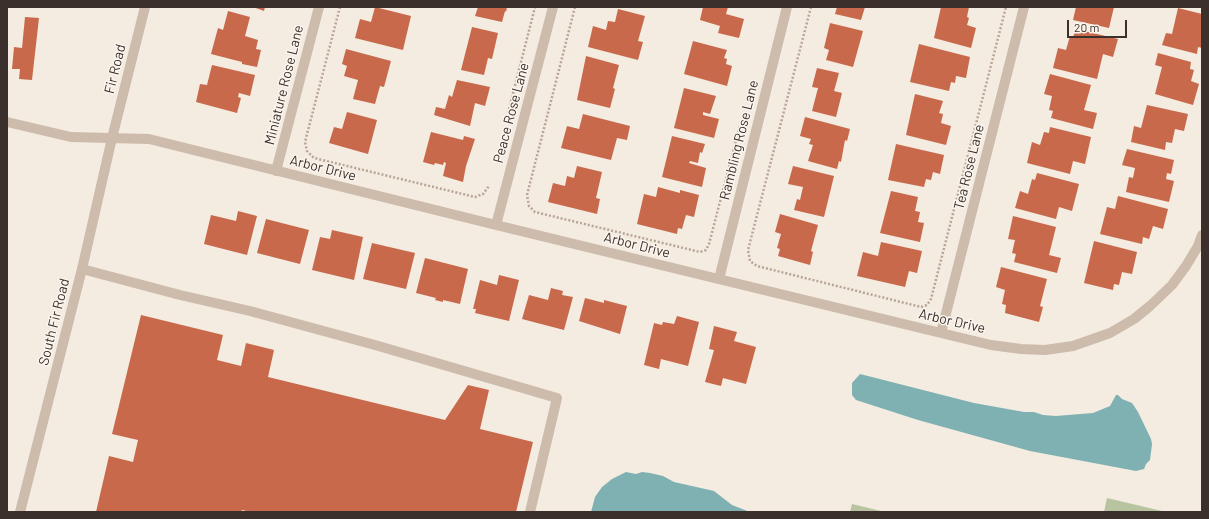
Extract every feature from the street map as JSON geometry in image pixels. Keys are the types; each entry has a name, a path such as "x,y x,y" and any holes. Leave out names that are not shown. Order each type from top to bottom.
{"street":[{"name":"Fir Road","path":"112,138 145,7"},
{"name":"Miniature Rose Lane","path":"276,171 319,7"},
{"name":"Peace Rose Lane","path":"496,225 553,7"},
{"name":"Rambling Rose Lane","path":"719,279 787,7"},
{"name":"Tea Rose Lane","path":"941,333 1024,7"},
{"name":"Arbor Drive","path":"7,122 71,137 149,139 941,333 991,345 1021,349 1045,350 1073,346 1110,333 1134,319 1172,285 1186,266 1202,236"},
{"name":"South Fir Road","path":"20,512 82,269 112,138"},
{"path":"82,269 376,345 557,398 530,512"}],"path":[{"path":"340,7 305,142 307,151 314,158 475,197 483,194 488,188 490,181"},
{"path":"506,120 535,7"},
{"path":"575,7 527,195 529,206 535,212 700,252 706,250 709,244 741,122"},
{"path":"811,7 748,250 750,261 756,266 921,307 927,304 931,299 1006,7"}],"green space":[{"path":"1107,498 1166,512 1104,512"},
{"path":"852,504 885,512 850,512"}],"water":[{"path":"860,374 974,403 1024,412 1034,412 1043,415 1056,416 1093,413 1110,406 1116,395 1118,395 1122,399 1132,403 1138,412 1151,439 1152,444 1150,460 1144,469 1136,471 1030,451 918,420 856,400 852,395 852,383"},
{"path":"626,472 636,474 642,472 650,473 663,476 674,482 714,491 732,505 750,512 591,512 595,497 602,487 612,479"}],"building":[{"path":"253,7 265,7 264,11"},
{"path":"375,7 411,16 403,50 355,38 360,19 371,22"},
{"path":"478,7 507,7 502,22 475,16"},
{"path":"703,7 728,7 726,14 744,19 739,38 718,33 720,26 700,20"},
{"path":"837,7 865,7 861,20 835,14"},
{"path":"941,7 969,7 967,17 969,18 967,25 976,28 971,48 934,38"},
{"path":"1076,7 1114,7 1109,28 1073,20"},
{"path":"1178,8 1202,14 1202,48 1198,47 1197,54 1162,45 1166,33 1172,34"},
{"path":"618,9 645,16 638,41 643,42 638,60 588,47 593,26 606,30 608,21 615,22"},
{"path":"228,11 250,17 245,36 258,40 256,49 261,50 257,67 211,54 218,28 223,30"},
{"path":"25,17 39,18 32,80 19,79 20,69 12,69 14,47 22,48"},
{"path":"830,23 863,31 853,67 826,60 829,50 824,48"},
{"path":"472,27 498,33 492,59 488,58 484,75 461,70"},
{"path":"1076,29 1118,39 1113,57 1103,54 1097,79 1053,68 1058,48 1066,50 1070,36 1073,37"},
{"path":"693,41 727,50 724,58 727,59 726,64 732,66 727,86 684,74"},
{"path":"919,44 970,57 966,78 956,76 955,83 951,82 949,91 910,82"},
{"path":"346,49 391,61 384,87 380,86 375,104 353,99 358,80 344,76 347,66 342,64"},
{"path":"1158,53 1191,62 1190,69 1194,70 1191,81 1199,84 1193,105 1155,94 1162,67 1155,65"},
{"path":"586,56 619,65 610,108 577,100"},
{"path":"212,65 255,75 250,96 239,93 238,97 241,98 237,113 196,102 200,84 207,85"},
{"path":"817,68 839,73 834,91 842,93 836,117 812,111 818,88 812,87"},
{"path":"1050,74 1091,85 1084,110 1097,113 1093,129 1051,118 1053,111 1049,110 1052,96 1044,94"},
{"path":"457,80 490,87 485,106 475,103 470,126 434,115 436,107 445,109 449,95 452,97"},
{"path":"684,88 716,96 710,114 703,112 703,115 719,119 714,138 674,128"},
{"path":"915,94 943,101 939,113 943,114 941,123 951,126 946,145 906,135"},
{"path":"1147,105 1188,114 1184,131 1175,129 1172,143 1166,142 1165,150 1131,142 1134,126 1141,128"},
{"path":"347,112 377,120 368,154 329,143 334,127 342,129"},
{"path":"583,114 630,126 627,140 617,138 611,160 561,148 567,126 579,129"},
{"path":"805,117 850,129 847,141 845,140 841,162 839,161 837,169 808,161 813,145 809,144 811,139 800,136"},
{"path":"1050,127 1091,137 1085,164 1073,161 1070,174 1027,163 1032,142 1040,145 1044,132 1049,133"},
{"path":"431,132 463,140 464,136 475,139 466,166 463,182 443,176 446,163 444,162 443,165 435,163 434,165 423,162"},
{"path":"672,136 705,144 702,153 700,152 698,163 690,161 689,163 706,168 702,187 662,177"},
{"path":"896,144 944,155 940,174 933,172 931,180 926,179 924,187 888,180"},
{"path":"1127,149 1174,160 1171,174 1167,173 1166,179 1174,181 1169,202 1126,192 1129,177 1133,178 1135,168 1122,165"},
{"path":"577,166 602,172 596,198 600,199 597,214 548,202 553,183 565,186 567,176 574,178"},
{"path":"793,166 834,176 824,217 794,210 797,199 800,200 803,187 788,184"},
{"path":"1037,173 1079,184 1072,211 1059,207 1056,219 1015,208 1020,191 1028,194 1032,179 1035,180"},
{"path":"658,187 680,193 680,190 699,195 694,217 686,215 682,229 678,228 677,234 637,224 644,194 656,197"},
{"path":"891,191 918,197 915,211 920,212 918,222 924,223 920,242 880,233"},
{"path":"1118,196 1168,209 1163,229 1153,226 1149,239 1143,237 1142,244 1100,234 1107,207 1115,209"},
{"path":"238,211 257,216 247,255 204,244 211,215 236,221"},
{"path":"780,214 818,225 811,251 813,252 810,265 778,256 780,249 777,248 781,234 775,232"},
{"path":"1013,216 1056,227 1049,255 1061,258 1057,273 1014,262 1016,254 1012,253 1015,240 1008,239"},
{"path":"266,219 309,230 300,264 257,253"},
{"path":"332,230 363,237 354,280 312,270 320,237 330,239"},
{"path":"1094,241 1137,252 1132,274 1122,272 1119,285 1114,284 1113,290 1084,283"},
{"path":"881,242 922,251 917,273 909,271 905,287 857,276 863,252 878,256"},
{"path":"372,243 415,253 406,289 363,279"},
{"path":"425,258 468,269 460,304 443,300 443,302 435,300 436,298 416,293"},
{"path":"1001,267 1047,279 1040,306 1043,307 1039,322 1005,313 1006,305 1002,304 1005,290 996,287"},
{"path":"499,275 519,280 509,321 475,313 476,309 473,309 480,280 497,285"},
{"path":"551,288 563,291 562,295 573,297 564,330 522,319 529,295 548,300"},
{"path":"585,298 604,303 604,300 627,306 620,334 579,321"},
{"path":"141,315 223,335 217,360 241,366 246,343 274,350 268,377 445,420 468,385 489,390 480,429 533,442 516,512 251,512 242,510 241,512 96,512 109,456 133,462 138,440 112,434"},
{"path":"677,316 699,322 688,366 661,359 659,369 644,365 654,323 662,325 663,322 674,324"},
{"path":"714,326 737,332 734,341 756,347 746,384 723,378 721,386 705,382 714,350 709,349"}]}
